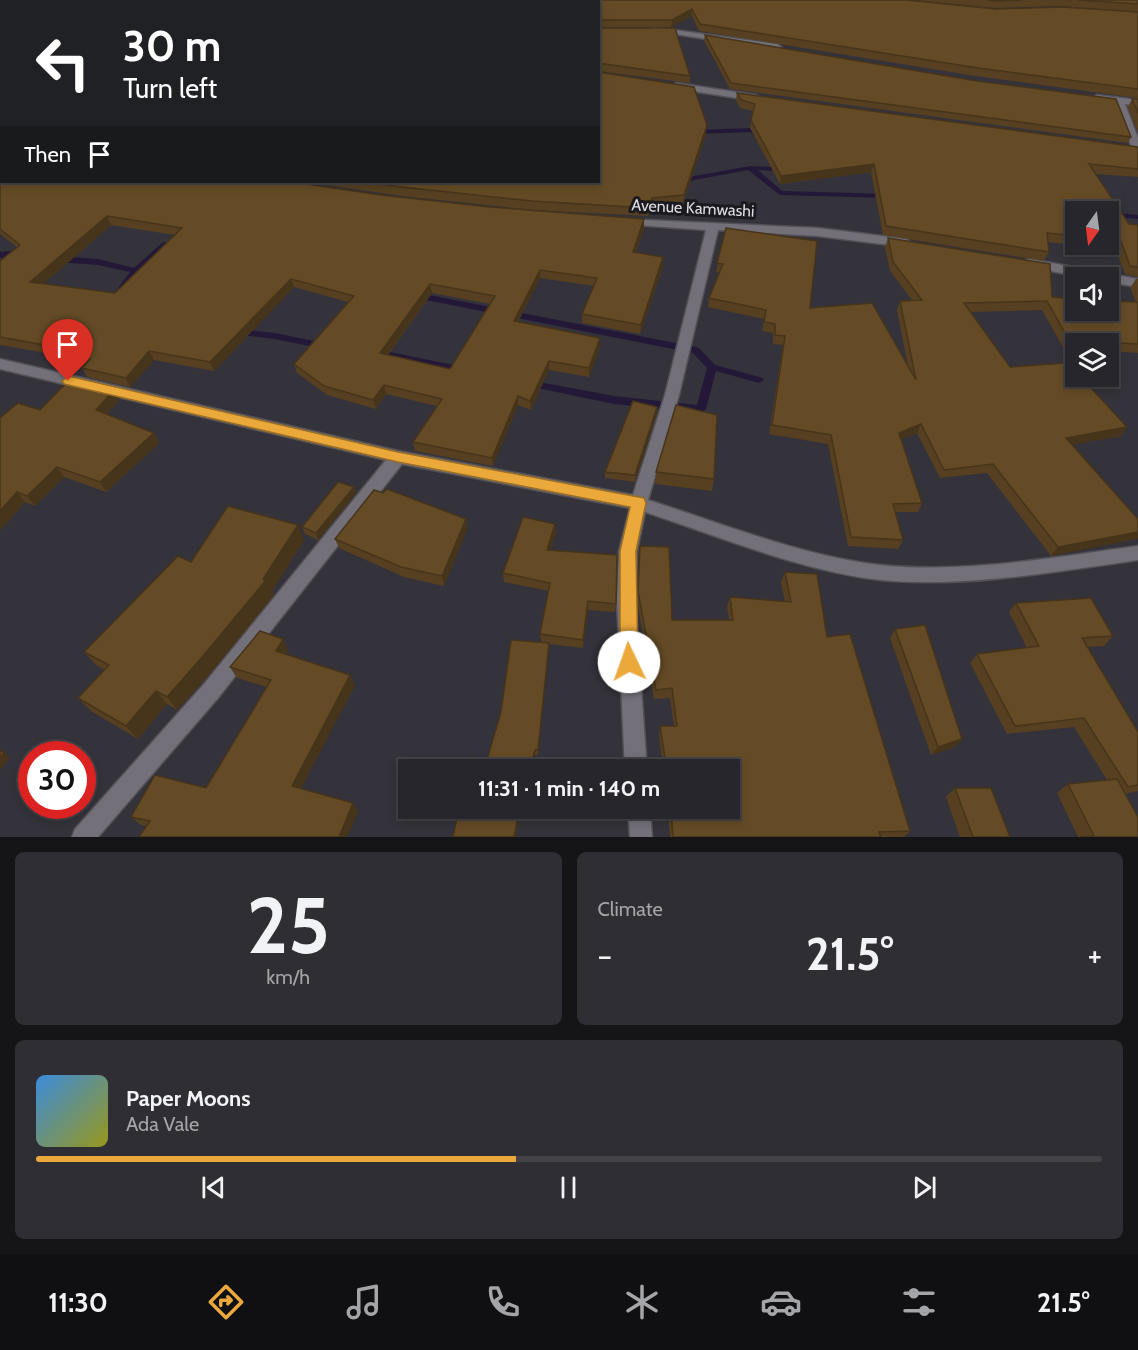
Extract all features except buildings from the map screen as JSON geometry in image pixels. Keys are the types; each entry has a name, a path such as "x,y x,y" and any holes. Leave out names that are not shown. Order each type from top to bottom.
{"street":[{"path":"644,29 675,31 783,49"},
{"path":"668,85 773,100"},
{"path":"1084,96 1138,103"},
{"path":"1119,101 1138,151"},
{"path":"1126,148 1138,151"},
{"name":"Avenue Kamwashi","path":"617,221 818,232 917,244"},
{"path":"635,759 626,601 628,551 639,503 672,394 713,225"},
{"path":"1017,261 1065,270"},
{"path":"1119,280 1138,283"},
{"path":"0,364 398,457 639,503 796,555 879,572 935,575 1058,564 1138,553"},
{"path":"83,837 211,691 398,457"},
{"path":"640,819 641,837"}],"waterway":[{"path":"693,132 753,130 759,139"},
{"path":"750,168 777,169 773,162"},
{"path":"678,181 750,168"},
{"path":"750,168 780,193 890,196"},
{"path":"1119,215 1138,217"},
{"path":"136,271 165,245"},
{"path":"0,255 21,253"},
{"path":"57,259 98,262 136,271"},
{"path":"124,289 122,288 136,271"},
{"path":"414,295 696,350 712,367"},
{"path":"236,332 275,336 324,346"},
{"path":"375,352 463,370"},
{"path":"528,383 614,400 701,409 712,367"},
{"path":"712,367 759,380"}],"route":[{"path":"68,381 398,457 639,503 628,551 626,601 629,662"}]}
